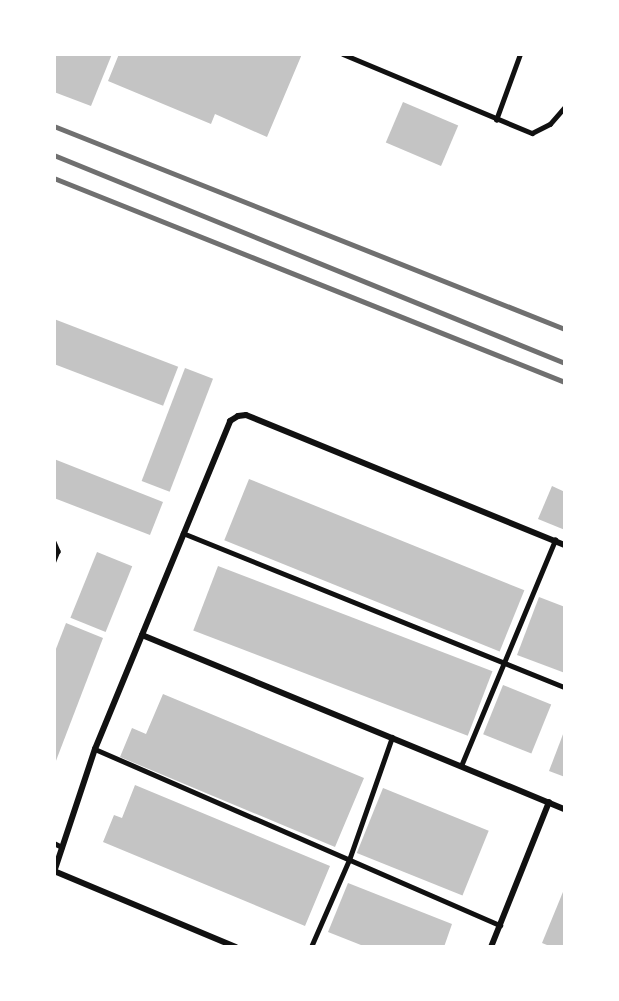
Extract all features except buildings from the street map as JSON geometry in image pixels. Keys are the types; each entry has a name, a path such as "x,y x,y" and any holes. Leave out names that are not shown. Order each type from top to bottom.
{"street":[{"path":"236,947 54,872 95,749 230,421 246,415 565,545"},
{"path":"142,635 565,808"},
{"path":"492,947 549,802"}],"lane":[{"path":"343,54 457,99 496,120 532,133 550,124 565,107"},
{"path":"496,120 520,54"},
{"path":"183,533 502,664 565,687"},
{"path":"461,766 555,540"},
{"path":"54,543 58,551 54,561"},
{"path":"311,947 349,860 392,737"},
{"path":"95,749 500,925"},
{"path":"54,843 62,847"}],"railway":[{"path":"54,126 565,329"},
{"path":"54,155 565,363"},
{"path":"54,178 565,382"}]}
